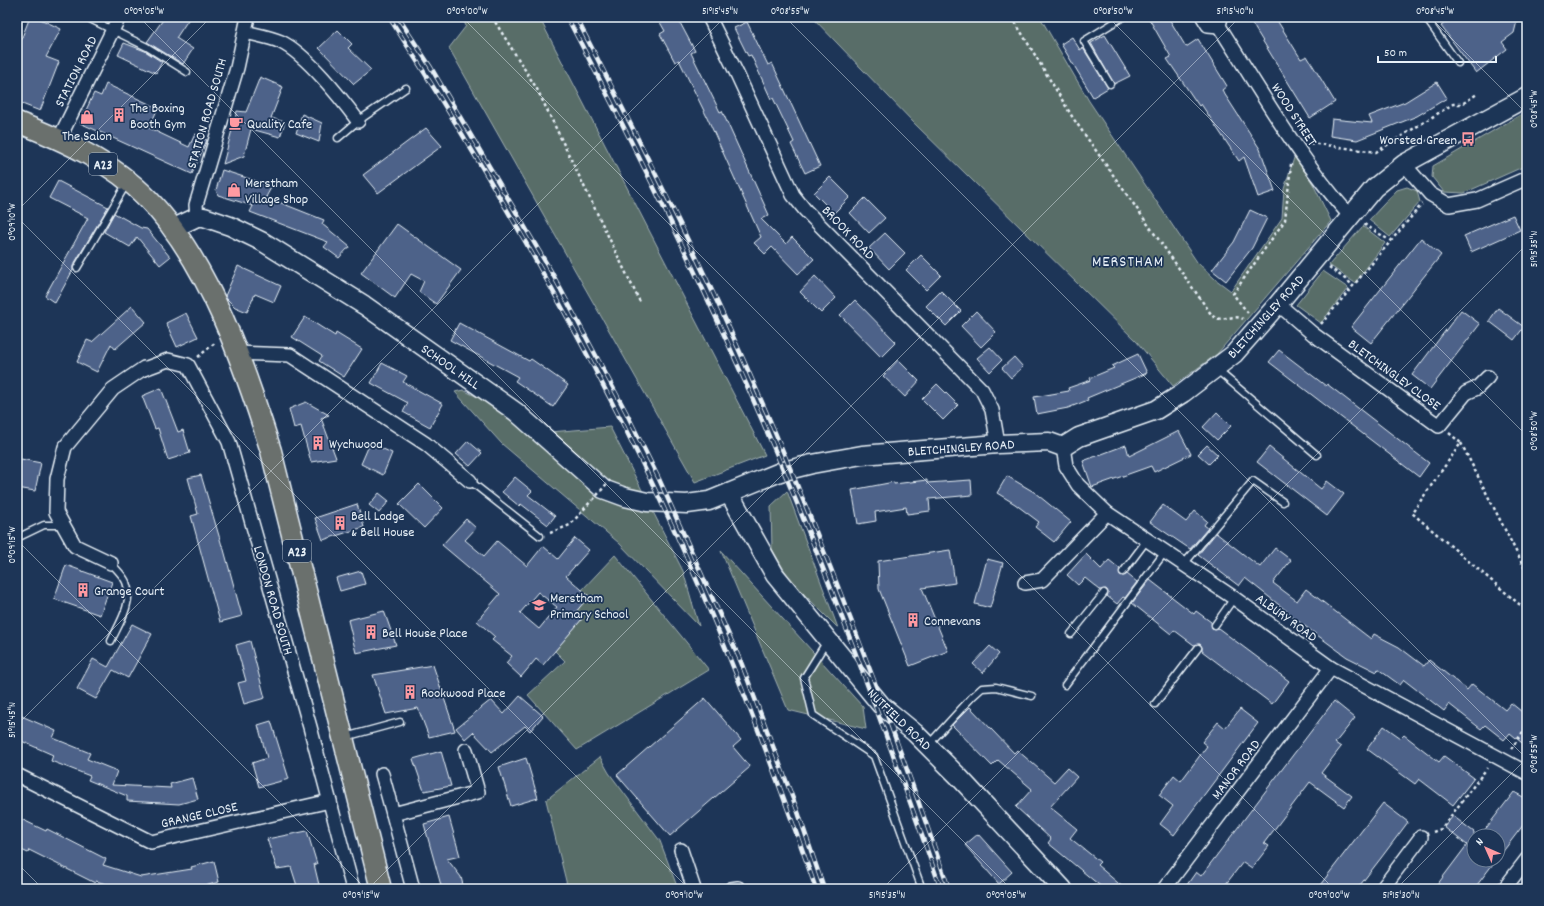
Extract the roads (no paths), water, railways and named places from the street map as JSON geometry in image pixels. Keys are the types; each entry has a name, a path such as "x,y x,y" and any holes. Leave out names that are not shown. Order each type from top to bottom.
{"main road":[{"name":"A23","path":"17,122 59,139 110,168 128,181 147,198 172,229 198,268 238,353 251,386 271,451 296,544 341,738 381,889"}],"street":[{"name":"STATION ROAD","path":"59,139 119,17"},
{"name":"STATION ROAD SOUTH","path":"197,217 196,205 236,68 248,17"},
{"name":"BROOK ROAD","path":"708,17 738,76 793,195 982,390 992,410 998,444"},
{"name":"WOOD STREET","path":"1203,17 1208,25 1220,22 1297,147 1330,194 1350,216"},
{"path":"245,32 281,42 298,55 341,98 358,121"},
{"name":"BLETCHINGLEY ROAD","path":"729,493 780,472 855,456 998,444 1049,442 1063,447 1079,437 1156,410 1183,393 1234,354 1278,304 1374,188 1404,164 1527,97"},
{"path":"1404,164 1430,194 1449,205 1477,200 1527,178"},
{"path":"172,229 197,217"},
{"name":"SCHOOL HILL","path":"197,217 211,218 263,242 364,305 516,412 603,489 647,502 687,504 709,501 729,493"},
{"name":"BLETCHINGLEY CLOSE","path":"1278,304 1313,334 1440,426 1466,393 1477,388 1488,377"},
{"path":"238,353 290,356 426,444 470,480"},
{"name":"LONDON ROAD SOUTH","path":"63,526 56,512 57,479 65,447 113,389 144,368 168,360 188,365 229,442 330,801 353,889"},
{"name":"ALBURY ROAD","path":"1063,447 1066,466 1078,485 1107,513 1234,598 1331,668 1527,773"},
{"name":"NUTFIELD ROAD","path":"729,493 776,575 827,640 882,705 928,745 1063,889"},
{"path":"1025,583 1042,580 1107,513"},
{"path":"63,526 75,546 111,563"},
{"name":"MANOR ROAD","path":"1164,889 1331,668"},
{"path":"392,814 478,792 466,750"},
{"path":"382,774 412,889"},
{"name":"GRANGE CLOSE","path":"17,775 151,842 330,801"},
{"path":"1382,889 1421,838"},
{"path":"681,850 694,889"},
{"path":"1504,889 1527,859"}],"lane":[{"path":"86,17 147,47 187,72"},
{"path":"1110,84 1084,41 1122,17"},
{"path":"1425,17 1458,63"},
{"path":"338,138 358,121 406,88"},
{"path":"77,268 128,181"},
{"path":"1215,369 1317,455"},
{"path":"470,480 540,536"},
{"path":"1183,565 1253,481 1283,502"},
{"path":"17,538 44,525 63,526"},
{"path":"1123,572 1147,540"},
{"path":"1064,685 1164,552"},
{"path":"111,563 126,583 128,594 127,605 111,641"},
{"path":"1071,634 1104,593"},
{"path":"1215,625 1234,598"},
{"path":"827,640 804,678 813,715 874,756 922,889"},
{"path":"1155,704 1198,648"},
{"path":"928,745 982,688 996,687 1032,696"},
{"path":"341,738 400,722"}],"railway":[{"path":"389,17 425,73 494,187 560,303 622,421 719,631 760,734 816,889"},
{"path":"398,17 430,66 552,273 626,412 659,479 741,662 798,812 824,889"},
{"path":"567,17 657,194 742,374 814,545 888,741 941,889"},
{"path":"576,17 690,244 726,321 787,461 872,674 949,889"}],"place":[{"name":"The Boxing Booth Gym","path":"119,115"},
{"name":"The Salon","path":"87,117"},
{"name":"Quality Cafe","path":"236,123"},
{"name":"Worsted Green","path":"1468,139"},
{"name":"Merstham Village Shop","path":"234,190"},
{"name":"Wychwood","path":"318,443"},
{"name":"Bell Lodge & Bell House","path":"340,523"},
{"name":"Grange Court","path":"83,590"},
{"name":"Merstham Primary School","path":"539,605"},
{"name":"Connevans","path":"913,620"},
{"name":"Bell House Place","path":"371,632"},
{"name":"Rookwood Place","path":"410,692"}],"district":[{"name":"MERSTHAM","path":"1128,260"}]}
